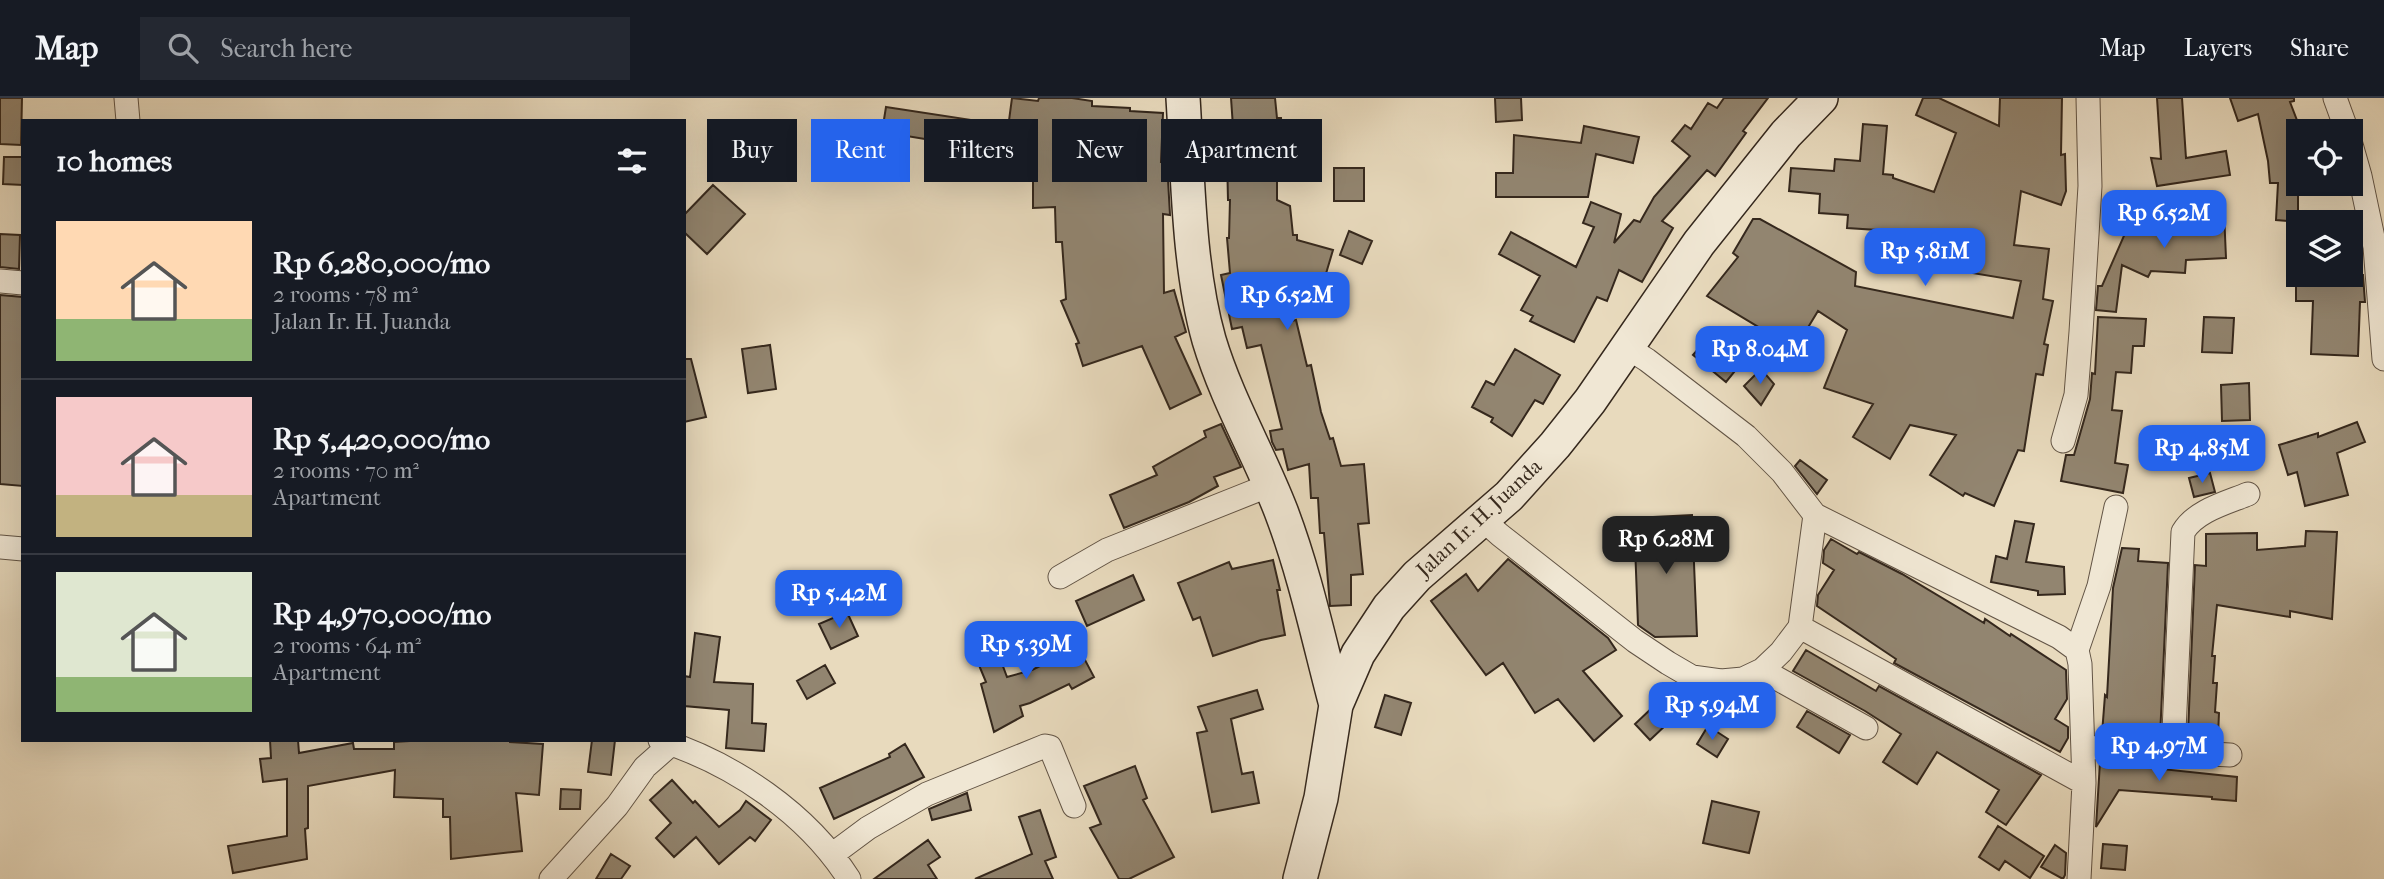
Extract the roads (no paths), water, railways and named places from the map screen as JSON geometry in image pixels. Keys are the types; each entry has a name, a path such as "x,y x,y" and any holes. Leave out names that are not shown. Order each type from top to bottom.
{"street":[{"path":"126,98 128,119"},
{"path":"1183,98 1193,241 1209,339 1239,419 1270,485 1292,544 1336,705"},
{"name":"Jalan Ir. H. Juanda","path":"1300,879 1321,798 1336,705 1358,654 1388,607 1417,576 1509,496 1555,445 1628,348 1699,243 1786,134 1821,98"},
{"path":"2063,441 2076,395 2081,332 2090,186 2088,98"},
{"path":"2335,98 2343,119"},
{"path":"2363,190 2375,247 2384,359"},
{"path":"0,281 21,284"},
{"path":"1628,348 1746,436 1782,471 1815,515 2059,637 2077,650"},
{"path":"1060,577 1107,550 1270,485"},
{"path":"2174,753 2183,533 2189,522 2203,513 2248,494"},
{"path":"2078,879 2084,747 2077,650 2099,586 2116,507"},
{"path":"1482,519 1635,641 1692,677 1721,681 1743,679 1762,670 1781,652 1800,627 1815,515"},
{"path":"0,547 21,549"},
{"path":"1800,627 2084,783"},
{"path":"1762,670 1866,728"},
{"path":"551,879 617,806 665,742 727,770 763,792 804,824 833,854 849,879"},
{"path":"833,854 868,828 927,794 1045,746 1050,747 1074,806"},
{"path":"2084,747 2230,755"}]}
